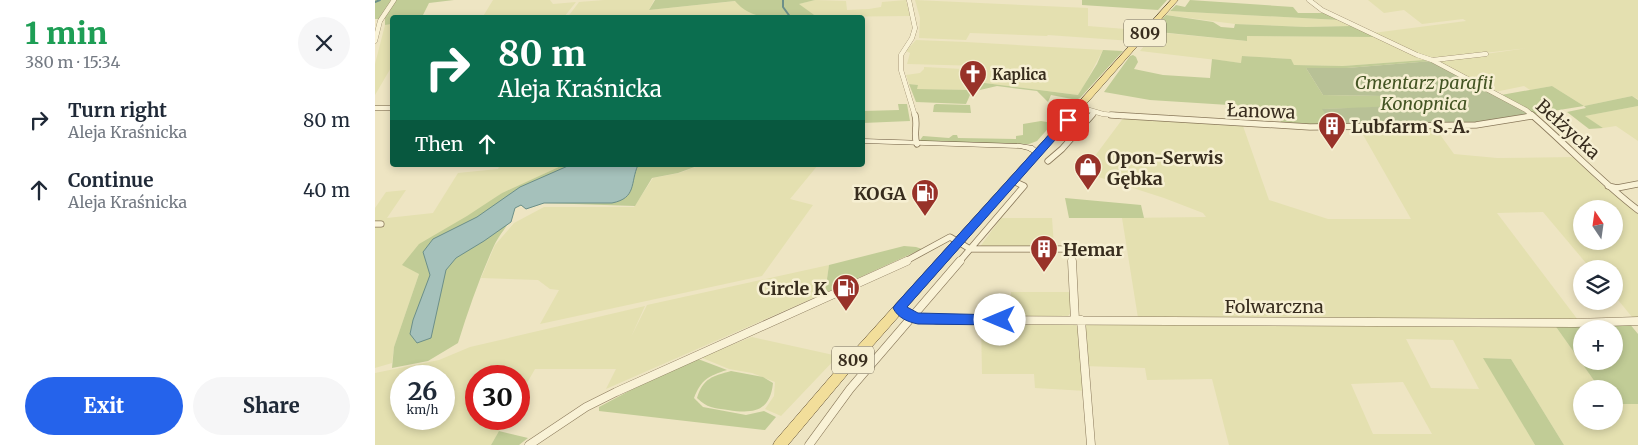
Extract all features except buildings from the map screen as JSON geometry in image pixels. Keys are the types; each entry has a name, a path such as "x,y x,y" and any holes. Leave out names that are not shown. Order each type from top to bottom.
{"main road":[{"name":"809","path":"780,445 899,308 1175,0"}],"street":[{"path":"375,41 380,21 394,0"},
{"path":"909,0 914,20 914,33 901,54 901,70 917,116 917,144"},
{"name":"Bełżycka","path":"1309,0 1322,10 1432,60 1526,110 1567,145 1607,186 1638,210"},
{"path":"1432,60 1485,54"},
{"name":"Łanowa","path":"1079,107 1095,112 1149,118 1310,127 1476,125 1532,116"},
{"path":"375,108 390,108"},
{"path":"1048,161 1062,149 1095,112"},
{"path":"865,141 1010,147 1030,155 1038,154"},
{"path":"809,445 850,389 1024,186 1013,181"},
{"path":"1607,186 1617,188 1638,184"},
{"path":"529,445 592,404 616,392 915,257 950,237 970,249 1069,249 1072,251 1091,445"},
{"path":"899,308 910,317"},
{"name":"Folwarczna","path":"910,317 962,320 1559,323 1638,321"}],"shaded area":[{"path":"493,0 550,0 553,4 576,2 566,15 484,15"},
{"path":"654,0 649,10 736,1 739,5 756,15 569,15 579,2"},
{"path":"815,0 846,1 847,10 881,7 882,2 906,0 910,16 814,15 798,4"},
{"path":"915,0 1088,8 1088,26 1138,30 1132,41 1048,35 970,33 966,40 919,38 920,18"},
{"path":"1368,0 1638,0 1638,99 1632,96 1584,106 1552,86 1530,90 1524,86 1495,92 1436,61 1528,48 1431,59 1373,33 1466,21 1463,19 1422,24 1404,10 1384,13"},
{"path":"1170,11 1339,20 1351,26 1306,27 1235,24 1166,15"},
{"path":"390,24 390,69 375,95 375,64 385,25"},
{"path":"1155,32 1246,41 1247,36 1376,37 1424,60 1343,66 1294,65 1290,59 1242,56 1242,63 1140,51"},
{"path":"916,40 1103,50 1079,95 977,82 974,90 916,89 918,85 909,84 906,75 920,73 924,67 982,70 981,66 907,64 910,53 906,51"},
{"path":"1638,106 1638,141 1616,126 1603,128 1584,116"},
{"path":"1124,117 1243,126 1269,200 1328,219 1411,219 1362,133 1364,130 1436,129 1454,154 1497,158 1575,157 1600,183 1621,200 1573,200 1573,248 1543,212 1497,213 1578,320 1484,318 1138,318 1122,218 1206,217 1203,213 1164,198 1083,172"},
{"path":"499,167 559,167 502,193 403,264 419,274 394,347 392,363 375,368 375,208 386,192 406,190 387,218 433,213 458,173 498,169"},
{"path":"696,167 816,167 790,199 813,205 762,276 540,324 559,290 550,289 538,280 481,278 495,245 514,223 544,207 634,207 653,178 679,173"},
{"path":"1623,202 1638,214 1638,318 1632,317 1623,306 1623,260 1583,260 1575,250 1623,250"},
{"path":"1001,218 1052,218 1054,246 1050,248 979,248"},
{"path":"829,265 825,293 606,389 616,369 535,369 530,378 530,365 465,365 465,430 500,430 491,445 375,445 375,373 390,370 390,430 455,430 455,365 414,365 439,360 470,347 645,306 631,337 647,305"},
{"path":"1011,292 1071,292 1072,311 1068,316 1062,317 996,317 997,301 1011,301"},
{"path":"981,323 1075,324 1078,327 1086,324 1554,324 1573,351 1573,370 1587,370 1594,380 1573,380 1573,430 1623,430 1623,404 1638,404 1638,445 1564,445 1511,359 1484,358 1535,445 1229,445 1212,379 1147,380 1145,368 1083,366 1086,391 1035,388 1034,374 982,374","holes":["1406,339 1453,340 1479,389 1431,388","1403,382 1432,434 1373,434 1351,384"]},
{"path":"752,337 838,356 781,416 765,409 774,396 775,382 752,373 729,369 700,357"}],"green space":[{"path":"375,0 454,0 429,3 423,15 390,15 390,24 385,25 385,19 375,19"},
{"path":"655,0 815,0 799,4 814,15 756,15 743,9 735,1 649,10"},
{"path":"1082,0 1167,0 1158,10 1082,5"},
{"path":"1190,0 1293,7 1298,13 1324,13 1339,20 1170,11 1176,5 1185,7"},
{"path":"1166,15 1213,22 1221,27 1234,28 1235,24 1306,27 1351,26 1376,37 1247,36 1247,41 1149,31"},
{"path":"1103,50 1123,51 1080,98 1071,102 1072,99 1051,95 1048,102 1037,91 997,86 980,90 970,95 966,104 916,102 909,84 918,85 917,89 974,90 977,82 1078,95 1097,64"},
{"path":"1133,55 1138,62 1134,69 1163,75 1210,78 1212,59 1241,63 1242,56 1291,59 1294,65 1343,66 1432,61 1347,68 1306,68 1323,95 1383,96 1398,107 1323,109 1333,125 1282,124 1274,108 1150,100 1104,92 1130,56"},
{"name":"Cmentarz parafii Konopnica","path":"1432,61 1527,112 1528,115 1474,123 1333,125 1322,109 1397,106 1383,96 1323,95 1306,68 1347,68"},
{"path":"1552,86 1584,106 1534,114 1501,95"},
{"path":"1632,96 1638,100 1638,106 1585,116 1603,128 1589,129 1567,112 1586,108 1584,106"},
{"path":"898,104 907,104 910,121 865,123 865,111 899,110"},
{"path":"934,105 970,105 971,113 933,112"},
{"path":"1041,121 1053,123 1037,141 1029,144 920,140 923,136 949,138 953,135 957,135 958,138 1016,139 1016,136 1023,135 1023,124"},
{"path":"559,167 694,167 678,173 652,178 635,206 544,203 526,209 521,205 515,208 488,260 458,343 428,361 407,365 392,365 394,347 419,274 402,265 419,244 502,193"},
{"path":"1065,198 1141,205 1144,218 1069,218"},
{"path":"904,246 922,249 825,293 829,265"},
{"path":"1623,323 1629,323 1638,334 1638,404 1623,404 1623,380 1594,380 1587,370 1623,370"},
{"path":"1554,324 1573,324 1573,351"},
{"path":"1483,358 1511,359 1564,445 1535,445"},
{"path":"698,359 727,370 715,374 706,380 699,387 694,398 703,407 746,415 764,411 776,417 765,430 599,411 599,407 659,375"},
{"path":"731,371 763,377 773,383 771,393 764,405 759,409 745,412 711,407 697,398 702,386 709,379"},
{"path":"499,431 528,438 519,445 491,445"}],"water":[{"path":"565,167 637,167 629,194 620,201 612,203 544,203 526,209 521,205 515,208 511,222 456,258 446,270 431,338 417,343 410,334 413,320 430,275 423,252 433,239 477,217 520,187"}],"waterway":[{"path":"375,2 380,0"},
{"path":"783,0 783,7 789,15"}],"place":[{"name":"Kaplica","path":"973,98"},
{"name":"Lubfarm S. A.","path":"1332,150"},
{"name":"Opon-Serwis Gębka","path":"1088,191"},
{"name":"KOGA","path":"925,217"},
{"name":"Hemar","path":"1044,273"},
{"name":"Circle K","path":"846,312"}],"route":[{"path":"1000,320 925,319 910,317 899,308 1068,120"}]}
